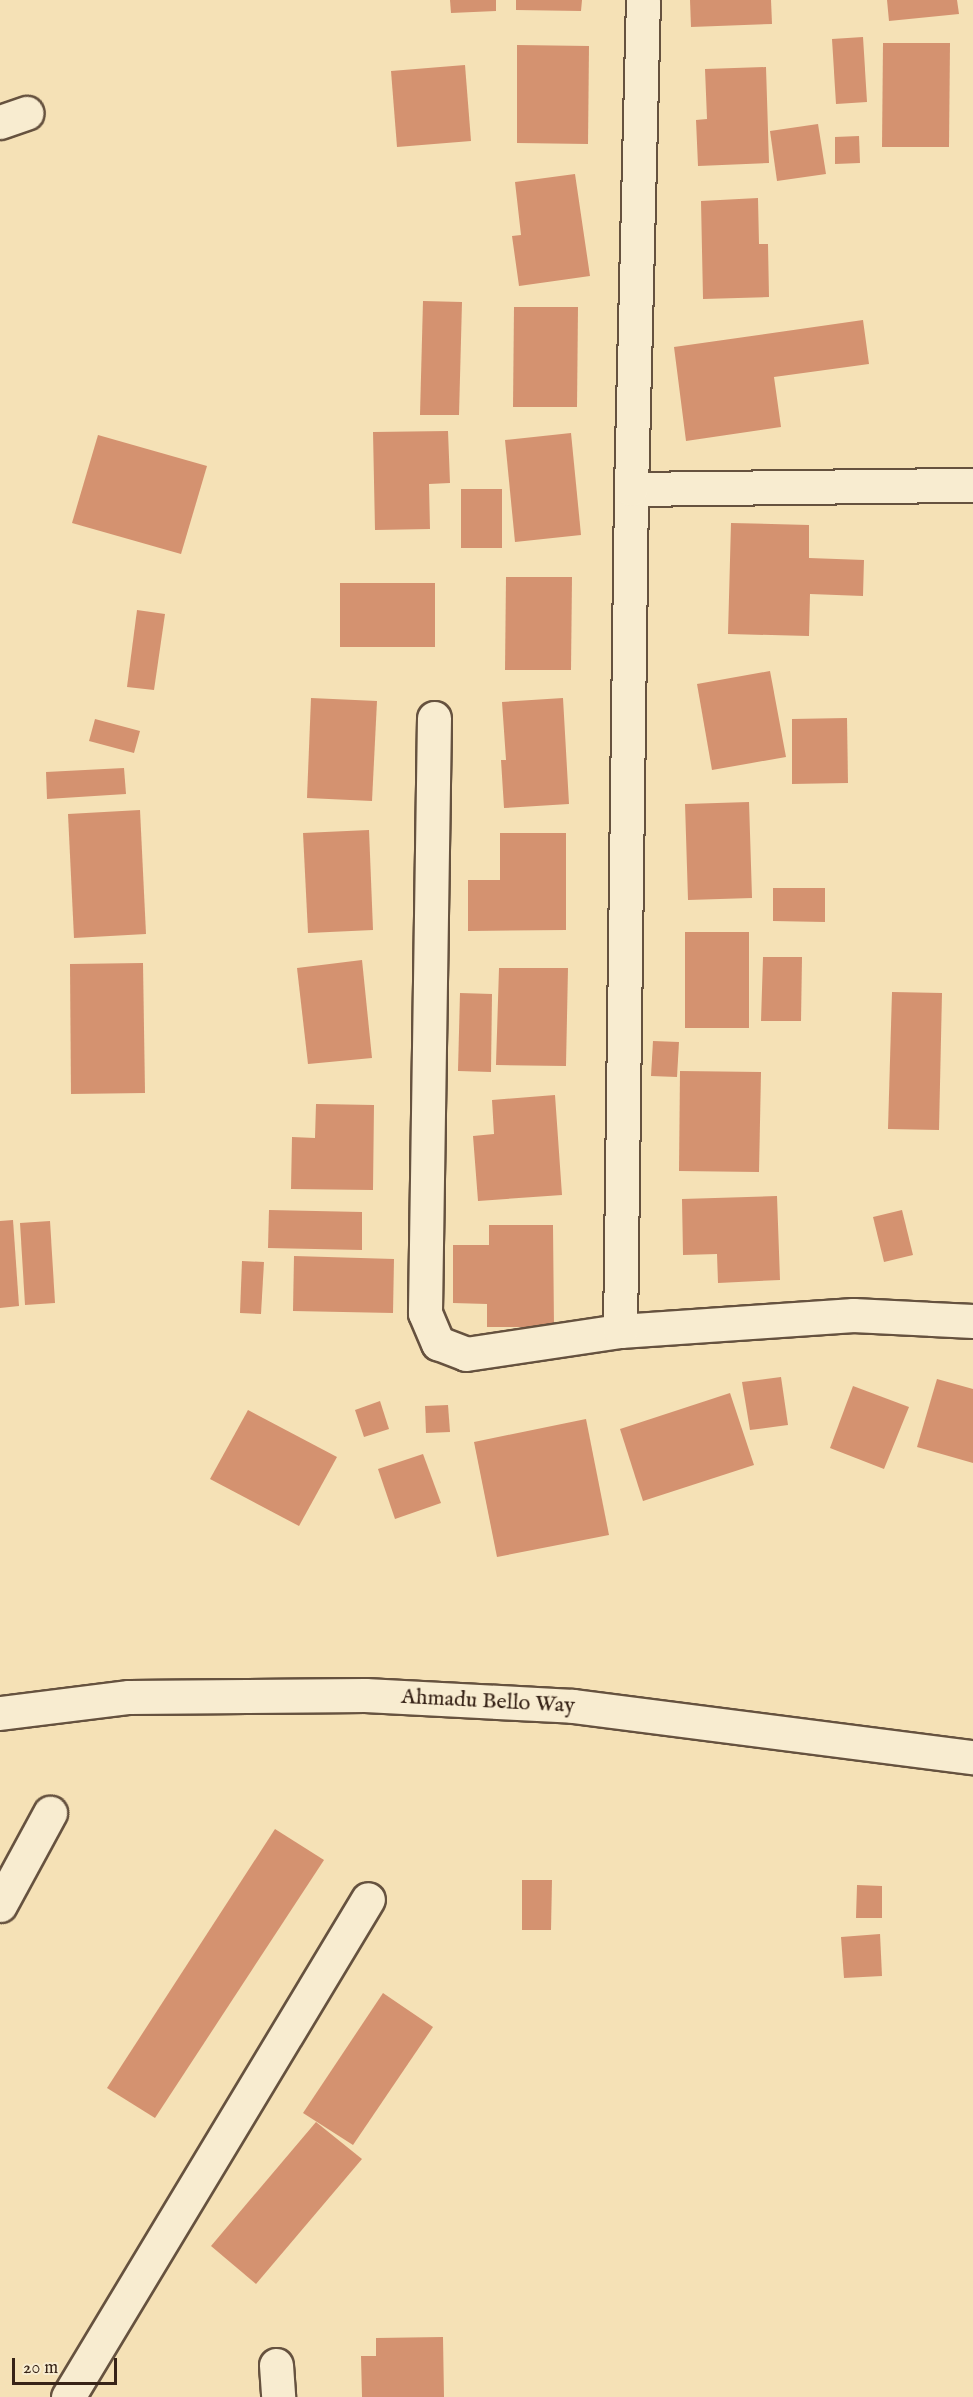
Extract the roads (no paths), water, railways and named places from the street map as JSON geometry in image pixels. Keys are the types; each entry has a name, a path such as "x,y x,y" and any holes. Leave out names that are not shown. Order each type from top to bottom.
{"street":[{"path":"620,1331 632,489 643,0"},
{"path":"632,489 973,485"},
{"path":"434,718 425,1313 438,1343 466,1353 620,1331 853,1315 973,1321"},
{"name":"Ahmadu Bello Way","path":"0,1713 129,1697 365,1695 573,1706 973,1757"},
{"path":"0,1905 50,1813"},
{"path":"69,2397 368,1899"}]}
